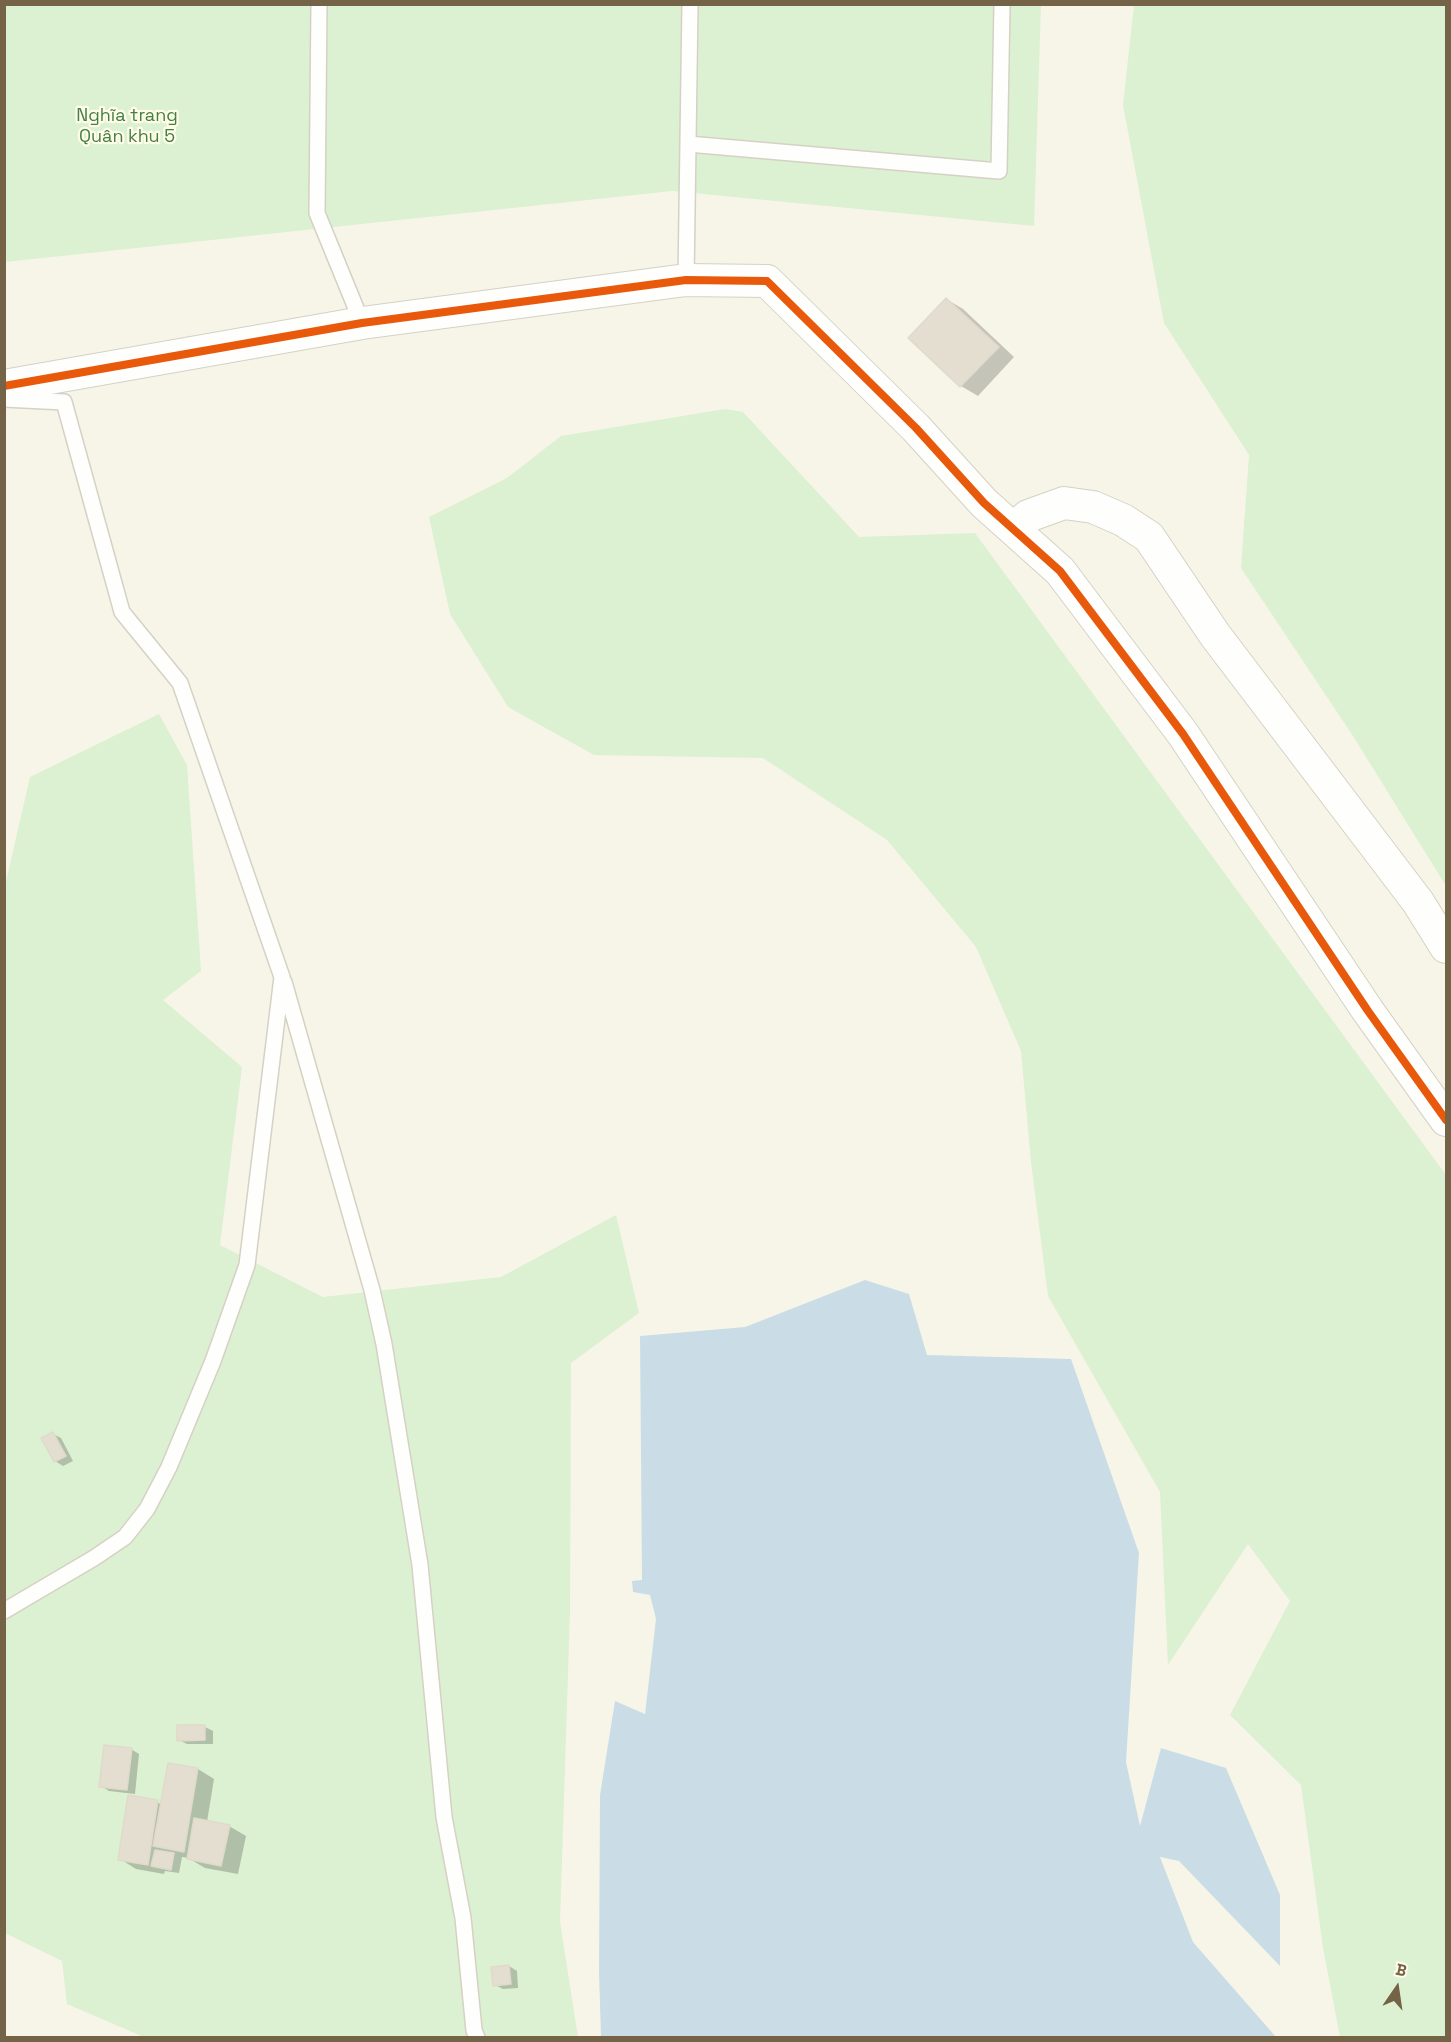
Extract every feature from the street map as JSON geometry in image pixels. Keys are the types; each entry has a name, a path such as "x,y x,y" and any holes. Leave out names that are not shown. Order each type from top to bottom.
{"street":[{"path":"4,386 362,323 686,280 767,281 916,428 984,503 1060,571 1183,734 1368,1011 1446,1120"},
{"path":"1012,529 1028,516 1064,503 1093,507 1123,520 1149,537 1215,636 1418,902 1446,947"}],"lane":[{"path":"319,4 317,213 362,323"},
{"path":"686,280 690,4"},
{"path":"688,144 999,171 1002,4"},
{"path":"4,399 64,402 122,612 180,683 282,977 372,1290 384,1344 420,1565 444,1817 463,1918 474,2030 477,2037"},
{"path":"4,1611 125,1537 147,1509 169,1467 213,1361 247,1265 282,977"}],"green space":[{"name":"Nghĩa trang Quân khu 5","path":"4,5 1041,5 1034,226 672,191 5,262"},
{"path":"1134,5 1446,5 1446,886 1353,736 1241,568 1249,455 1164,323 1123,105"},
{"path":"725,409 743,412 859,537 975,533 1446,1175 1446,2037 1340,2037 1323,1948 1301,1785 1230,1715 1290,1601 1248,1544 1168,1665 1160,1492 1048,1296 1031,1162 1021,1051 976,947 887,840 763,758 594,755 508,707 450,614 429,517 507,478 561,436"},
{"path":"159,714 187,765 201,971 163,1000 242,1067 220,1245 323,1297 501,1277 616,1215 639,1313 571,1363 570,1611 560,1922 578,2037 144,2037 67,2004 62,1961 5,1933 5,886 30,777"}],"water":[{"path":"865,1280 909,1294 927,1355 1071,1359 1139,1553 1126,1762 1140,1826 1161,1748 1226,1768 1280,1895 1280,1966 1179,1861 1160,1857 1193,1942 1276,2037 601,2037 600,1795 615,1701 645,1714 656,1619 650,1595 633,1592 632,1581 642,1580 640,1336 745,1327"}],"building":[{"path":"946,298 999,347 960,387 908,338"},
{"path":"53,1432 66,1456 54,1462 41,1438"},
{"path":"177,1725 205,1725 205,1740 177,1741"},
{"path":"104,1745 132,1748 127,1790 99,1787"},
{"path":"168,1763 198,1768 184,1852 153,1846"},
{"path":"128,1795 158,1800 148,1865 118,1860"},
{"path":"194,1818 230,1825 221,1866 187,1859"},
{"path":"155,1850 174,1853 171,1870 151,1866"},
{"path":"509,1965 511,1984 493,1986 491,1967"}],"cycle path":[{"path":"4,386 362,323 686,280 767,281 916,428 984,503 1060,571 1183,734 1368,1011 1446,1120"}]}
